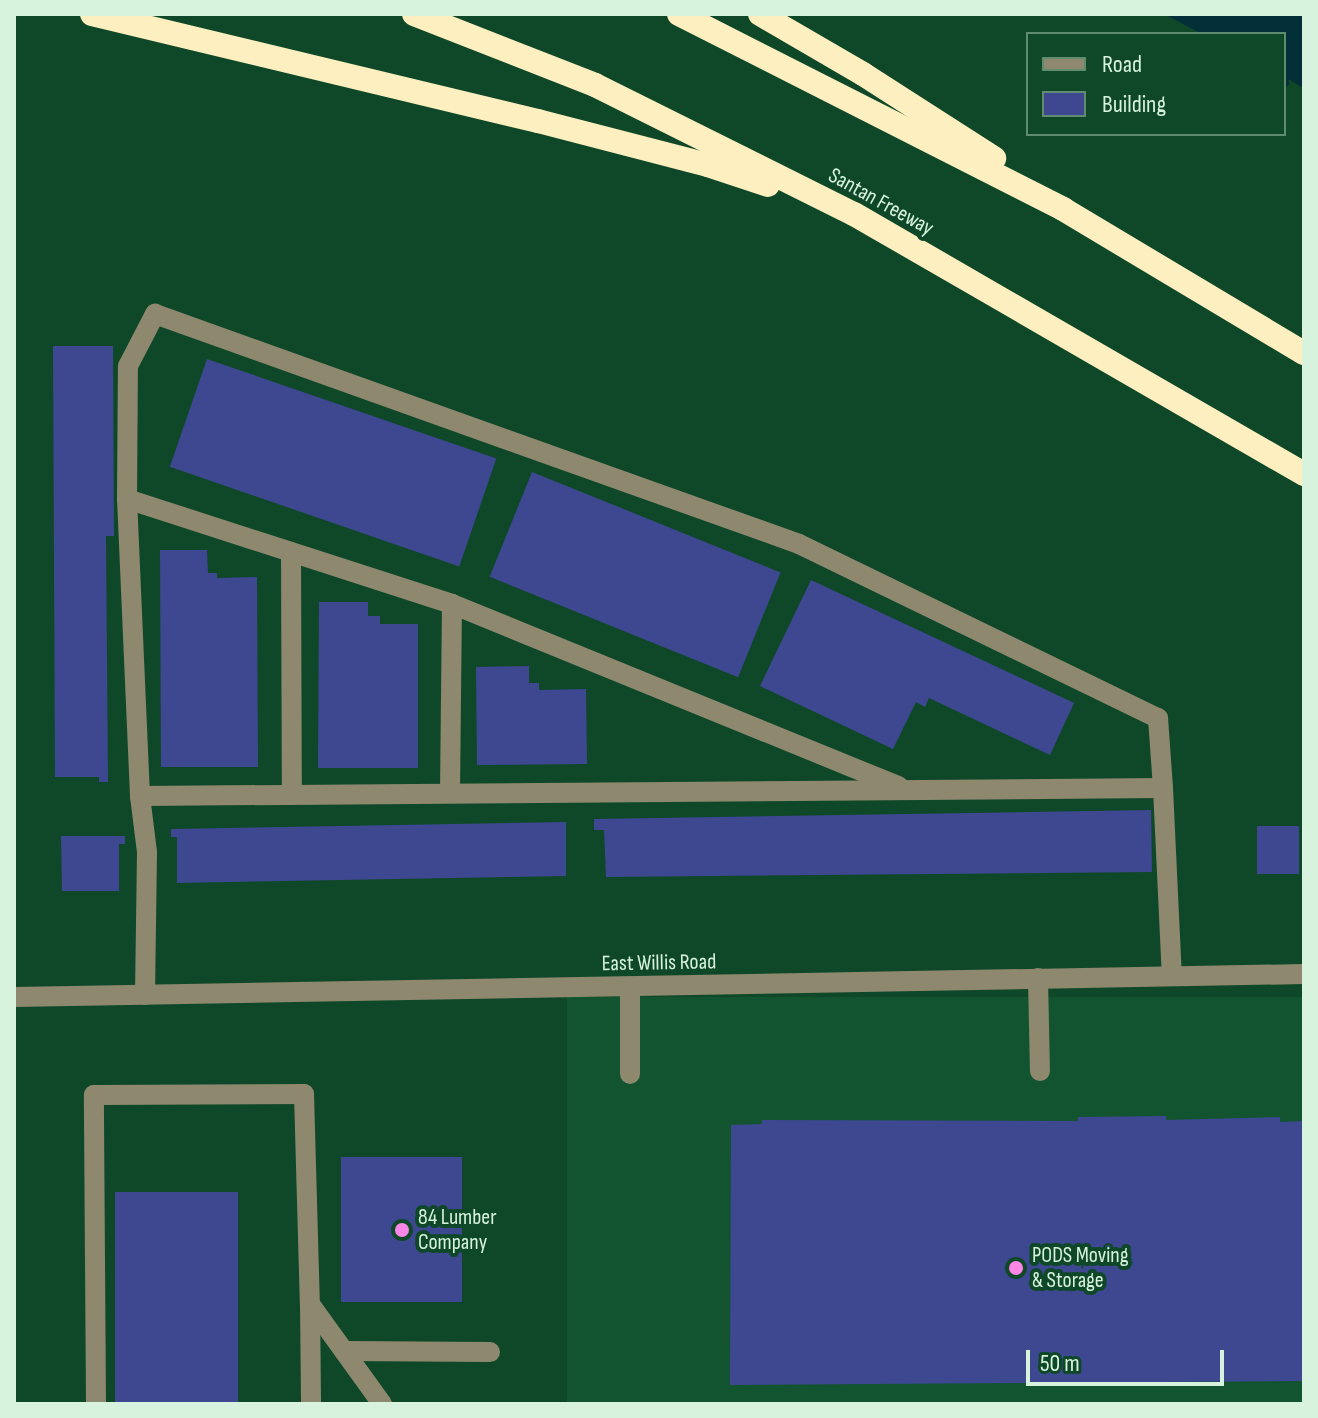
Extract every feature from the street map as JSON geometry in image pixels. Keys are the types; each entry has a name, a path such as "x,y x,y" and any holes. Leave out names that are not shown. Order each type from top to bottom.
{"highway":[{"name":"Santan Freeway","path":"414,14 595,85 854,214 1304,474"},
{"path":"679,14 1049,202 1151,259"},
{"path":"760,14 863,74 1304,353"},
{"path":"98,16 708,165 854,214"}],"street":[{"path":"145,995 147,852 140,796 127,499 128,366 155,314 799,544 1158,718 1172,976"},
{"path":"127,499 452,604 906,789"},
{"path":"291,552 292,795"},
{"path":"450,793 452,604"},
{"path":"140,796 1163,788"},
{"name":"East Willis Road","path":"14,997 1304,974"},
{"path":"1038,978 1040,1071"},
{"path":"630,988 630,1074"},
{"path":"96,1404 94,1095 304,1094 311,1404"},
{"path":"310,1304 382,1404"},
{"path":"344,1351 490,1352"}],"shaded area":[{"path":"567,997 1304,997 1304,1404 567,1404"}],"water":[{"path":"1164,14 1304,14 1304,88 1286,78 1286,32 1198,32"}],"building":[{"path":"53,346 113,346 114,536 106,536 108,782 99,782 99,777 55,777"},
{"path":"207,359 496,459 459,566 170,467"},
{"path":"532,472 780,572 738,677 490,577"},
{"path":"160,550 207,550 208,573 217,573 217,578 257,577 258,767 161,767"},
{"path":"811,580 1074,703 1050,755 929,698 925,707 916,702 893,749 760,686"},
{"path":"319,602 368,602 368,616 380,616 380,624 418,624 418,768 318,768"},
{"path":"529,666 529,683 539,683 539,690 586,689 587,764 477,765 476,667"},
{"path":"1151,810 1152,872 606,877 604,830 594,830 594,819"},
{"path":"566,822 566,876 177,883 177,837 171,837 171,829"},
{"path":"1257,826 1299,826 1299,874 1257,874"},
{"path":"61,836 125,836 125,844 119,844 119,891 62,891"},
{"name":"PODS Moving & Storage","path":"1166,1116 1166,1120 1280,1117 1280,1122 1304,1121 1304,1381 730,1385 731,1125 762,1124 762,1120 1078,1121 1078,1117"},
{"name":"84 Lumber Company","path":"341,1157 462,1157 462,1302 341,1302"},
{"path":"115,1192 238,1192 238,1404 115,1404"}],"place":[{"name":"84 Lumber Company","path":"402,1230"},
{"name":"PODS Moving & Storage","path":"1016,1268"}]}
